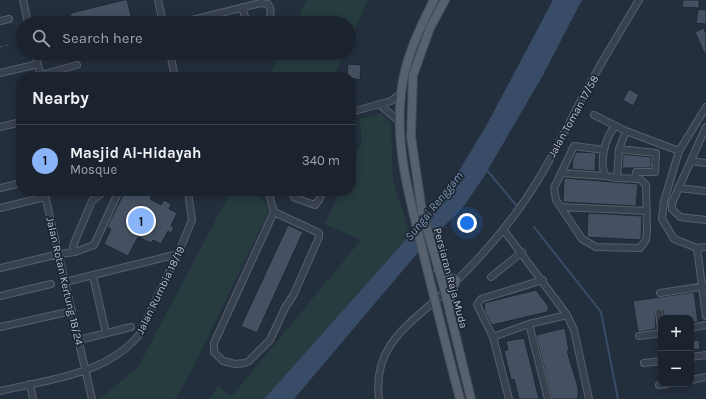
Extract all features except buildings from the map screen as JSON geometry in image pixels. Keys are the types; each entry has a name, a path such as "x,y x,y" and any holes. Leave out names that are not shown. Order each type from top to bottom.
{"main road":[{"name":"Persiaran Raja Muda","path":"434,0 419,30 406,66 401,93 401,157 434,300 460,399"},
{"name":"Persiaran Raja Muda","path":"445,0 430,28 413,75 410,137 422,211 445,292 471,399"},
{"path":"438,270 448,277 456,280 448,306"}],"street":[{"path":"22,0 26,16"},
{"path":"158,0 161,16"},
{"name":"Jalan Toman 17/58","path":"379,399 379,370 384,355 395,337 406,324 445,292 503,229 537,181 638,0"},
{"path":"207,16 261,3 268,4 272,12 270,16"},
{"path":"242,7 245,16"},
{"path":"0,21 9,19"},
{"path":"37,60 40,72"},
{"path":"171,60 174,72"},
{"path":"0,73 38,64"},
{"path":"54,72 77,65"},
{"path":"356,111 391,102 401,93"},
{"path":"380,105 400,122"},
{"path":"706,107 679,151 664,201 662,219 674,239 697,248 706,247"},
{"path":"594,115 626,131 679,151"},
{"path":"0,127 16,123"},
{"path":"606,176 602,168 604,150 608,137 615,126"},
{"path":"706,128 672,203 672,209 675,214 688,219 706,220"},
{"path":"617,178 618,149 626,131"},
{"path":"561,173 640,179 646,185 647,232 646,240 640,248 596,247 582,239 554,194 554,188 561,173 574,146 604,150"},
{"path":"618,149 653,152 657,156 656,172 636,172 635,179"},
{"path":"691,161 706,163"},
{"path":"0,188 16,184"},
{"path":"678,188 706,191"},
{"path":"0,208 39,196"},
{"name":"Jalan Rotan Kertung 18/24","path":"45,196 92,399"},
{"path":"75,252 73,246 92,201 98,196"},
{"path":"0,268 59,254 75,252 94,246 117,196"},
{"name":"Jalan Rumbia 18/19","path":"0,391 86,370 111,359 136,338 178,254 192,217 189,196"},
{"path":"270,196 274,212 214,343 214,352 223,361 235,364 249,361 270,340 285,308 294,294 319,237 319,233 274,212"},
{"path":"294,196 295,198 315,205 320,200 321,196"},
{"path":"561,206 647,211"},
{"path":"503,229 543,280 567,315 574,330 588,399"},
{"path":"697,248 704,287 706,316"},
{"path":"491,277 522,252"},
{"path":"65,282 178,254"},
{"path":"93,276 106,333"},
{"path":"509,399 492,336 477,305 481,299 543,280"},
{"path":"0,296 52,284"},
{"path":"660,293 704,287"},
{"path":"0,327 72,311"},
{"path":"492,336 529,324 567,315"},
{"path":"529,324 548,399"},
{"path":"79,340 131,326"},
{"path":"694,328 706,326"},
{"path":"639,336 658,333"},
{"path":"694,357 706,355"},
{"path":"644,363 658,361"},
{"path":"694,379 706,377"},
{"path":"30,384 33,399"}],"path":[{"path":"0,47 12,44"}],"green space":[{"path":"307,0 368,0 356,28 356,16 299,16"},
{"path":"276,60 342,60 336,72 270,72"},
{"path":"381,113 391,123 393,180 410,235 264,399 209,399 218,386 231,397 361,240 325,224 338,196 356,196 356,155 362,141 359,119"},
{"path":"228,196 259,196 269,211 191,372 175,399 100,399 138,367"}],"water":[{"path":"553,0 582,0 543,75 483,178 464,206 415,256 294,399 264,399 410,235 432,215 485,128"}],"waterway":[{"path":"486,169 516,205"},
{"path":"534,227 601,312 618,399"}],"place":[{"name":"Masjid Al-Hidayah","path":"141,221"}],"water label":[{"name":"Sungai Renggam","path":"434,206"}]}
